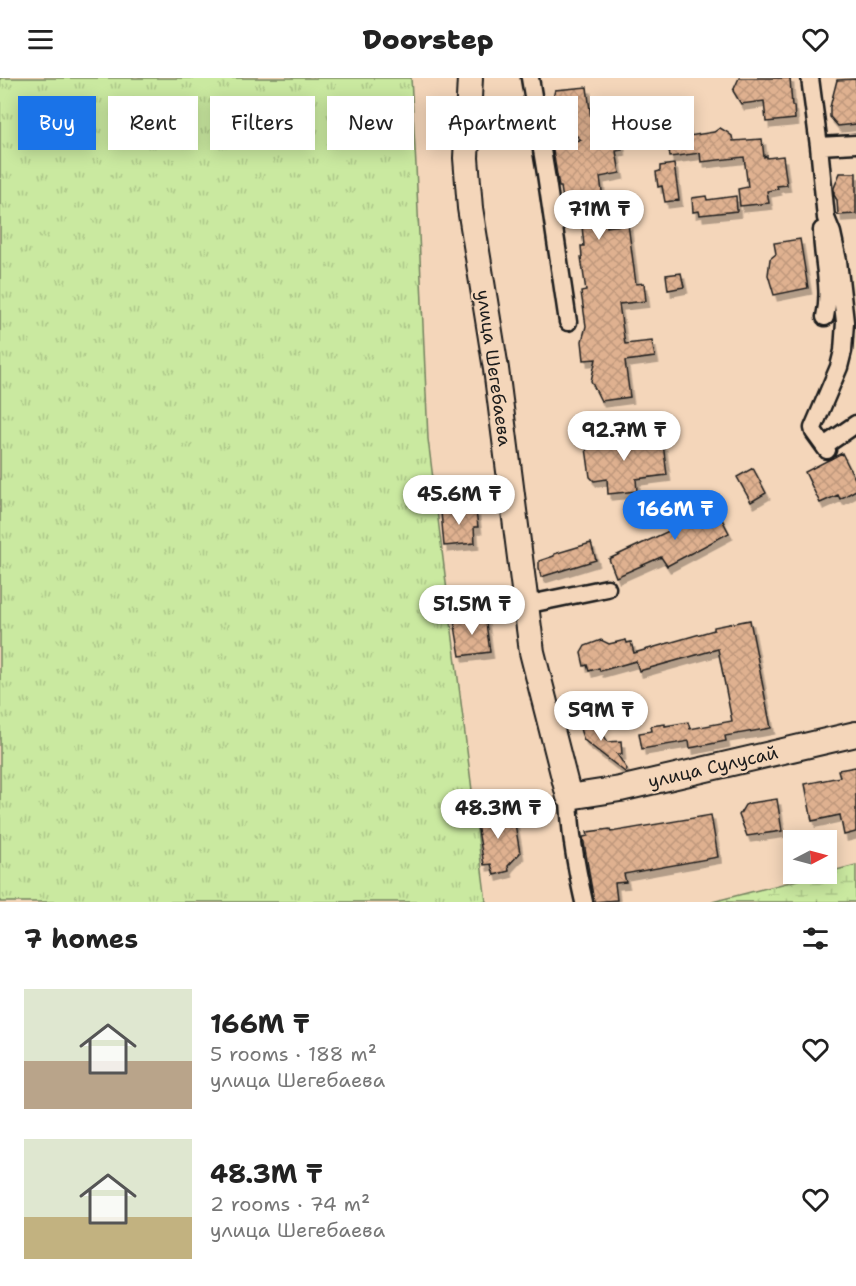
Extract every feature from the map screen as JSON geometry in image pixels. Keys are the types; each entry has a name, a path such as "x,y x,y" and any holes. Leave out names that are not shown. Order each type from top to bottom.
{"main road":[{"name":"улица Шегебаева","path":"470,78 466,158 470,208 496,369 532,652 569,797"},
{"name":"улица Сулусай","path":"569,797 620,789 856,734"}],"street":[{"path":"530,78 568,322"},
{"path":"810,78 826,218 838,261 845,322 843,351 839,367 813,428 825,448 856,424"},
{"path":"819,146 856,144"},
{"path":"825,317 828,290 822,231 826,218"},
{"path":"525,605 607,588"},
{"path":"569,797 574,854 584,902"}],"green space":[{"path":"0,78 411,78 412,96 327,96 327,150 414,150 414,131 428,439 486,902 0,902"},
{"path":"856,865 856,902 712,902 783,884 837,884 837,870"}],"building":[{"path":"739,78 790,78 795,119 766,122 764,101 741,104 733,91"},
{"path":"856,79 856,124 838,126 830,117 830,107 837,80"},
{"path":"587,87 590,110 590,150 622,150 616,151 620,173 600,177 607,227 628,224 636,284 644,283 646,301 619,304 625,344 652,341 655,357 625,361 630,397 601,401 591,381 596,359 584,360 582,341 586,326 581,292 586,291 581,257 581,246 584,246 581,216 566,219 553,150 578,150 578,140 581,140 578,137 578,96 554,96 555,90"},
{"path":"720,128 732,136 733,141 762,139 764,157 783,156 787,185 777,186 778,189 767,191 769,203 740,206 738,189 748,187 744,157 701,162 700,153 670,157 669,150 694,150 694,135 714,132"},
{"path":"674,164 679,200 665,202 662,186 658,187 656,172 660,171 660,166"},
{"path":"840,173 856,173 856,214 838,215 834,188"},
{"path":"706,196 707,200 736,196 737,211 700,215 699,211 693,212 692,198"},
{"path":"800,239 808,288 774,295 768,275 770,259 776,254 774,243"},
{"path":"681,273 684,287 668,290 666,275"},
{"path":"627,428 629,444 636,443 637,447 663,444 667,475 636,479 637,491 608,494 607,479 594,481 590,477 586,448 605,445 603,431"},
{"path":"842,453 856,481 856,490 840,499 838,495 820,503 805,472"},
{"path":"753,468 766,493 751,502 737,477"},
{"path":"713,502 729,533 667,566 661,557 616,577 609,559 671,530 669,527"},
{"path":"464,505 465,509 476,511 478,527 474,527 475,543 444,546 441,512 451,511 450,507"},
{"path":"591,543 596,560 541,577 539,561"},
{"path":"485,616 490,652 460,656 454,620"},
{"path":"750,620 771,728 725,736 726,741 690,748 689,741 642,749 639,733 652,731 651,726 665,724 665,726 688,722 690,729 732,721 718,649 639,671 636,661 600,671 599,668 589,671 587,665 584,666 581,653 585,646 601,640 609,644 626,640 627,643 631,642 634,653 714,630 714,627"},
{"path":"587,716 592,718 608,742 621,741 622,754 617,754 627,769 625,772 584,740 578,718"},
{"path":"856,767 856,832 844,835 840,815 812,821 805,784 840,777 838,770"},
{"path":"777,799 782,831 747,836 739,815 745,805"},
{"path":"507,809 509,819 514,818 520,853 508,866 509,871 494,875 491,864 484,865 477,824 480,824 478,814"},
{"path":"711,815 718,857 624,874 626,882 615,883 617,900 594,902 583,837 588,836 587,832 610,829 611,832"}]}
